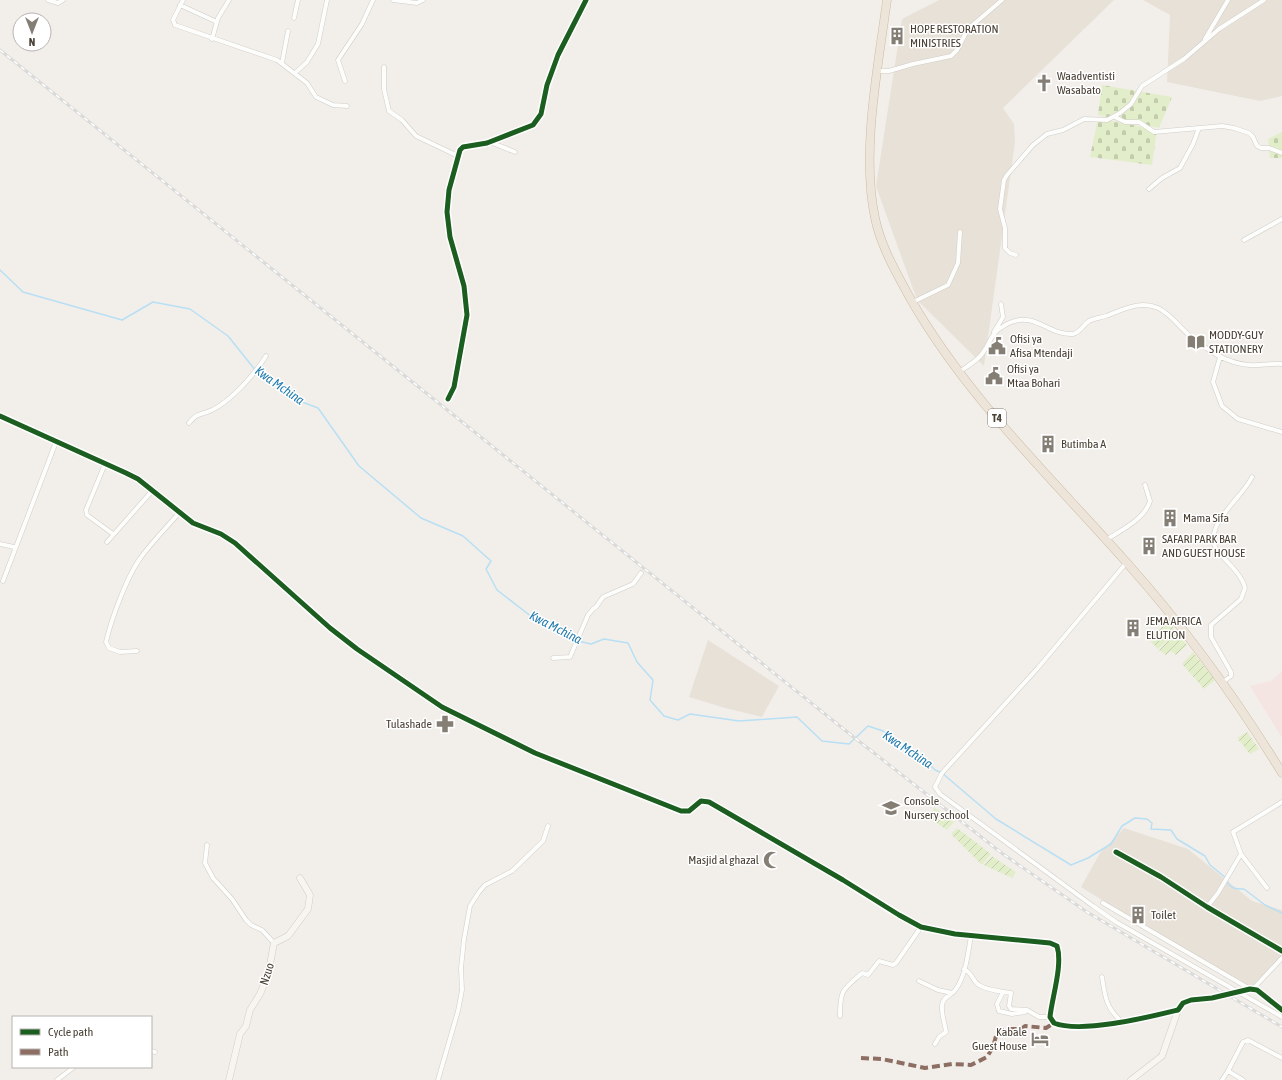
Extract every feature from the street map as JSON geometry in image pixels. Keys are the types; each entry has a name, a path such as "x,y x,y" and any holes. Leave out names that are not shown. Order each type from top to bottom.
{"highway":[{"name":"T4","path":"887,0 870,146 870,187 872,201 879,232 886,253 932,334 959,372 1029,457 1127,562 1171,615 1248,718 1282,772"}],"street":[{"path":"48,0 58,4 63,0"},
{"path":"182,0 173,20 174,24 212,39 275,59 307,83 316,97 333,105 347,106"},
{"path":"212,39 217,22 229,0"},
{"path":"294,18 298,0"},
{"path":"295,73 307,62 318,44 326,0"},
{"path":"345,81 338,60 364,21 373,0"},
{"path":"393,0 417,3 423,0"},
{"path":"448,399 454,386 467,315 464,286 450,237 447,212 449,190 458,156 462,147 481,145 530,127 539,118 547,85 558,55 586,0"},
{"path":"878,71 889,71 913,64 952,56 957,50 968,29 1002,0"},
{"path":"1016,255 1010,253 1005,248 1005,228 1000,209 1004,180 1007,175 1033,145 1047,134 1062,130 1084,119 1107,120 1115,117 1131,104 1142,86 1195,51 1204,41 1228,0"},
{"path":"1204,41 1238,16 1264,0"},
{"path":"180,5 217,22"},
{"path":"282,63 288,31"},
{"path":"384,67 384,90 389,111 401,119 415,136 458,156"},
{"path":"1115,117 1125,122 1139,122 1154,132 1222,126 1244,131 1253,136 1257,146 1282,153"},
{"path":"1149,189 1162,178 1180,168 1193,144 1199,128"},
{"path":"490,142 515,152"},
{"path":"1244,240 1282,219"},
{"path":"913,302 948,285 958,263 960,232"},
{"path":"959,372 982,354 1003,317 1001,304"},
{"path":"994,332 1008,324 1024,319 1071,334 1078,332 1087,322 1118,310 1140,306 1151,306 1164,311 1189,335 1220,357 1250,365 1282,364"},
{"path":"189,424 198,414 212,411 229,397 256,371 266,356"},
{"path":"1220,357 1213,382 1222,406 1238,419 1282,432"},
{"path":"0,416 126,473 193,523 221,534 235,543 324,622 357,649 442,707 535,753 681,811 689,811 701,801 710,802 921,927 940,932 1057,946 1057,972 1050,1017 1054,1023 1062,1025 1090,1026 1123,1022 1178,1010"},
{"path":"3,581 14,548 56,442"},
{"path":"105,464 86,510 87,515 114,534"},
{"path":"1222,682 1231,676 1231,672 1211,637 1211,625 1241,599 1245,588 1240,578 1214,546 1213,534 1225,511 1243,493 1252,477"},
{"path":"1106,540 1130,524 1146,509 1150,501 1145,485"},
{"path":"107,542 152,491"},
{"path":"137,651 120,652 109,648 106,642 109,629 132,571 139,560 179,513"},
{"path":"0,544 14,548"},
{"path":"1127,562 1037,669 942,772 935,787 940,794 1116,922 1239,991 1282,1017"},
{"path":"553,658 570,657 588,615 603,597 633,584 641,573"},
{"path":"1268,888 1241,854 1233,832 1282,802"},
{"path":"438,1080 458,1012 462,990 461,968 464,939 470,906 478,892 485,885 512,871 543,841 548,826"},
{"path":"207,845 205,863 213,878 232,899 251,926 262,930 274,943 288,936 308,909 310,895 300,878"},
{"path":"1116,852 1161,877 1207,907 1282,951"},
{"path":"1207,907 1218,893 1241,854"},
{"path":"1103,903 1252,989"},
{"path":"840,1016 840,999 847,985 862,973 868,974 879,961 891,964 896,963 921,927"},
{"path":"935,1044 939,1037 946,1032 942,1022 942,1005 944,999 953,993 957,988 964,969 972,936"},
{"name":"Nzuo","path":"229,1080 240,1034 246,1026 250,1010 260,994 268,975 274,943"},
{"path":"1252,989 1282,958"},
{"path":"964,969 970,973 978,985 1012,995 1009,1006 1010,1009 1029,1012 1039,1017 1050,1017"},
{"path":"1102,977 1107,1003 1112,1014 1123,1022"},
{"path":"919,981 938,990 953,993"},
{"path":"1131,1080 1162,1056 1178,1010 1184,1003 1190,1000 1212,998 1252,989 1258,990 1282,1010"},
{"path":"1003,992 997,1004 999,1011 1012,1014 1029,1012"},
{"path":"1222,1080 1243,1042 1247,1040 1282,1058"},
{"path":"57,1080 73,1068"},
{"path":"1228,1071 1243,1080"}],"shaded area":[{"path":"939,0 1114,0 1003,108 1014,124 1015,142 984,366 917,300 876,186 902,19"},
{"path":"1143,0 1282,0 1282,96 1260,101 1167,82 1170,15"},
{"path":"708,640 779,686 762,717 689,697"},
{"path":"1282,671 1282,738 1250,686 1271,681"},
{"path":"1124,828 1188,849 1252,901 1282,910 1282,961 1266,977 1251,987 1155,933 1081,887 1100,853"}],"green space":[{"path":"1102,85 1172,97 1159,128 1098,115"},
{"path":"1098,118 1157,130 1152,165 1090,157"},
{"path":"1282,132 1282,158 1270,158 1268,139"},
{"path":"1169,622 1176,632 1158,649 1147,638"},
{"path":"1176,632 1187,645 1176,655 1171,651 1166,655 1159,650"},
{"path":"1193,652 1215,680 1204,689 1182,664"},
{"path":"1247,732 1259,749 1250,754 1237,738"},
{"path":"934,807 954,822 947,830 931,819"},
{"path":"957,828 991,854 982,865 951,834"},
{"path":"992,856 1016,872 1012,878 984,865"}],"waterway":[{"name":"Kwa Mchina","path":"0,270 23,292 122,320 153,302 190,309 228,336 256,371 302,402 318,408 359,466 421,518 463,536 491,561 486,569 497,590 532,617 545,619 578,641 591,644 604,639 628,643 637,662 653,680 650,700 664,716 678,720 690,714 739,721 797,717 822,741 849,744 868,726 883,731 904,750 921,756 935,770 942,773 996,819 1071,865 1088,858 1111,844 1122,826 1135,818 1147,819 1152,823 1151,829 1171,830 1177,839 1205,856 1210,865 1226,878"},
{"name":"Kwa Mchina","path":"1227,881 1230,886 1236,889 1244,889 1265,905 1282,913"}],"railway":[{"path":"0,50 851,735 1003,854 1087,912 1282,1027"}],"marked path":[{"path":"861,1058 882,1059 925,1068 952,1064 971,1065 987,1057 993,1047 996,1036 999,1036 1005,1029 1021,1029 1025,1026 1046,1028 1054,1023"}],"cycle path":[{"path":"448,399 454,387 467,315 464,286 450,237 447,212 449,190 460,150 463,147 487,143 533,125 541,114 547,85 558,55 586,0"},
{"path":"0,416 138,479 193,523 221,534 235,543 330,628 357,649 442,707 535,753 681,811 689,811 701,801 709,802 921,927 955,934 1050,943 1057,946 1059,962 1050,1017 1054,1023 1066,1026 1081,1027 1097,1026 1150,1017 1178,1010 1183,1003 1191,1000 1212,998 1250,989 1257,990 1282,1010"},
{"path":"1116,852 1161,877 1207,907 1282,951"}],"place":[{"name":"HOPE RESTORATION MINISTRIES","path":"897,36"},
{"name":"Waadventisti Wasabato","path":"1044,83"},
{"name":"MODDY-GUY STATIONERY","path":"1196,342"},
{"name":"Ofisi ya Afisa Mtendaji","path":"997,346"},
{"name":"Ofisi ya Mtaa Bohari","path":"994,376"},
{"name":"Butimba A","path":"1048,444"},
{"name":"Mama Sifa","path":"1170,518"},
{"name":"SAFARI PARK BAR AND GUEST HOUSE","path":"1149,546"},
{"name":"JEMA AFRICA ELUTION","path":"1133,628"},
{"name":"Tulashade","path":"445,724"},
{"name":"Console Nursery school","path":"891,808"},
{"name":"Masjid al ghazal","path":"772,860"},
{"name":"Toilet","path":"1138,915"},
{"name":"Kabale Guest House","path":"1040,1039"}]}
